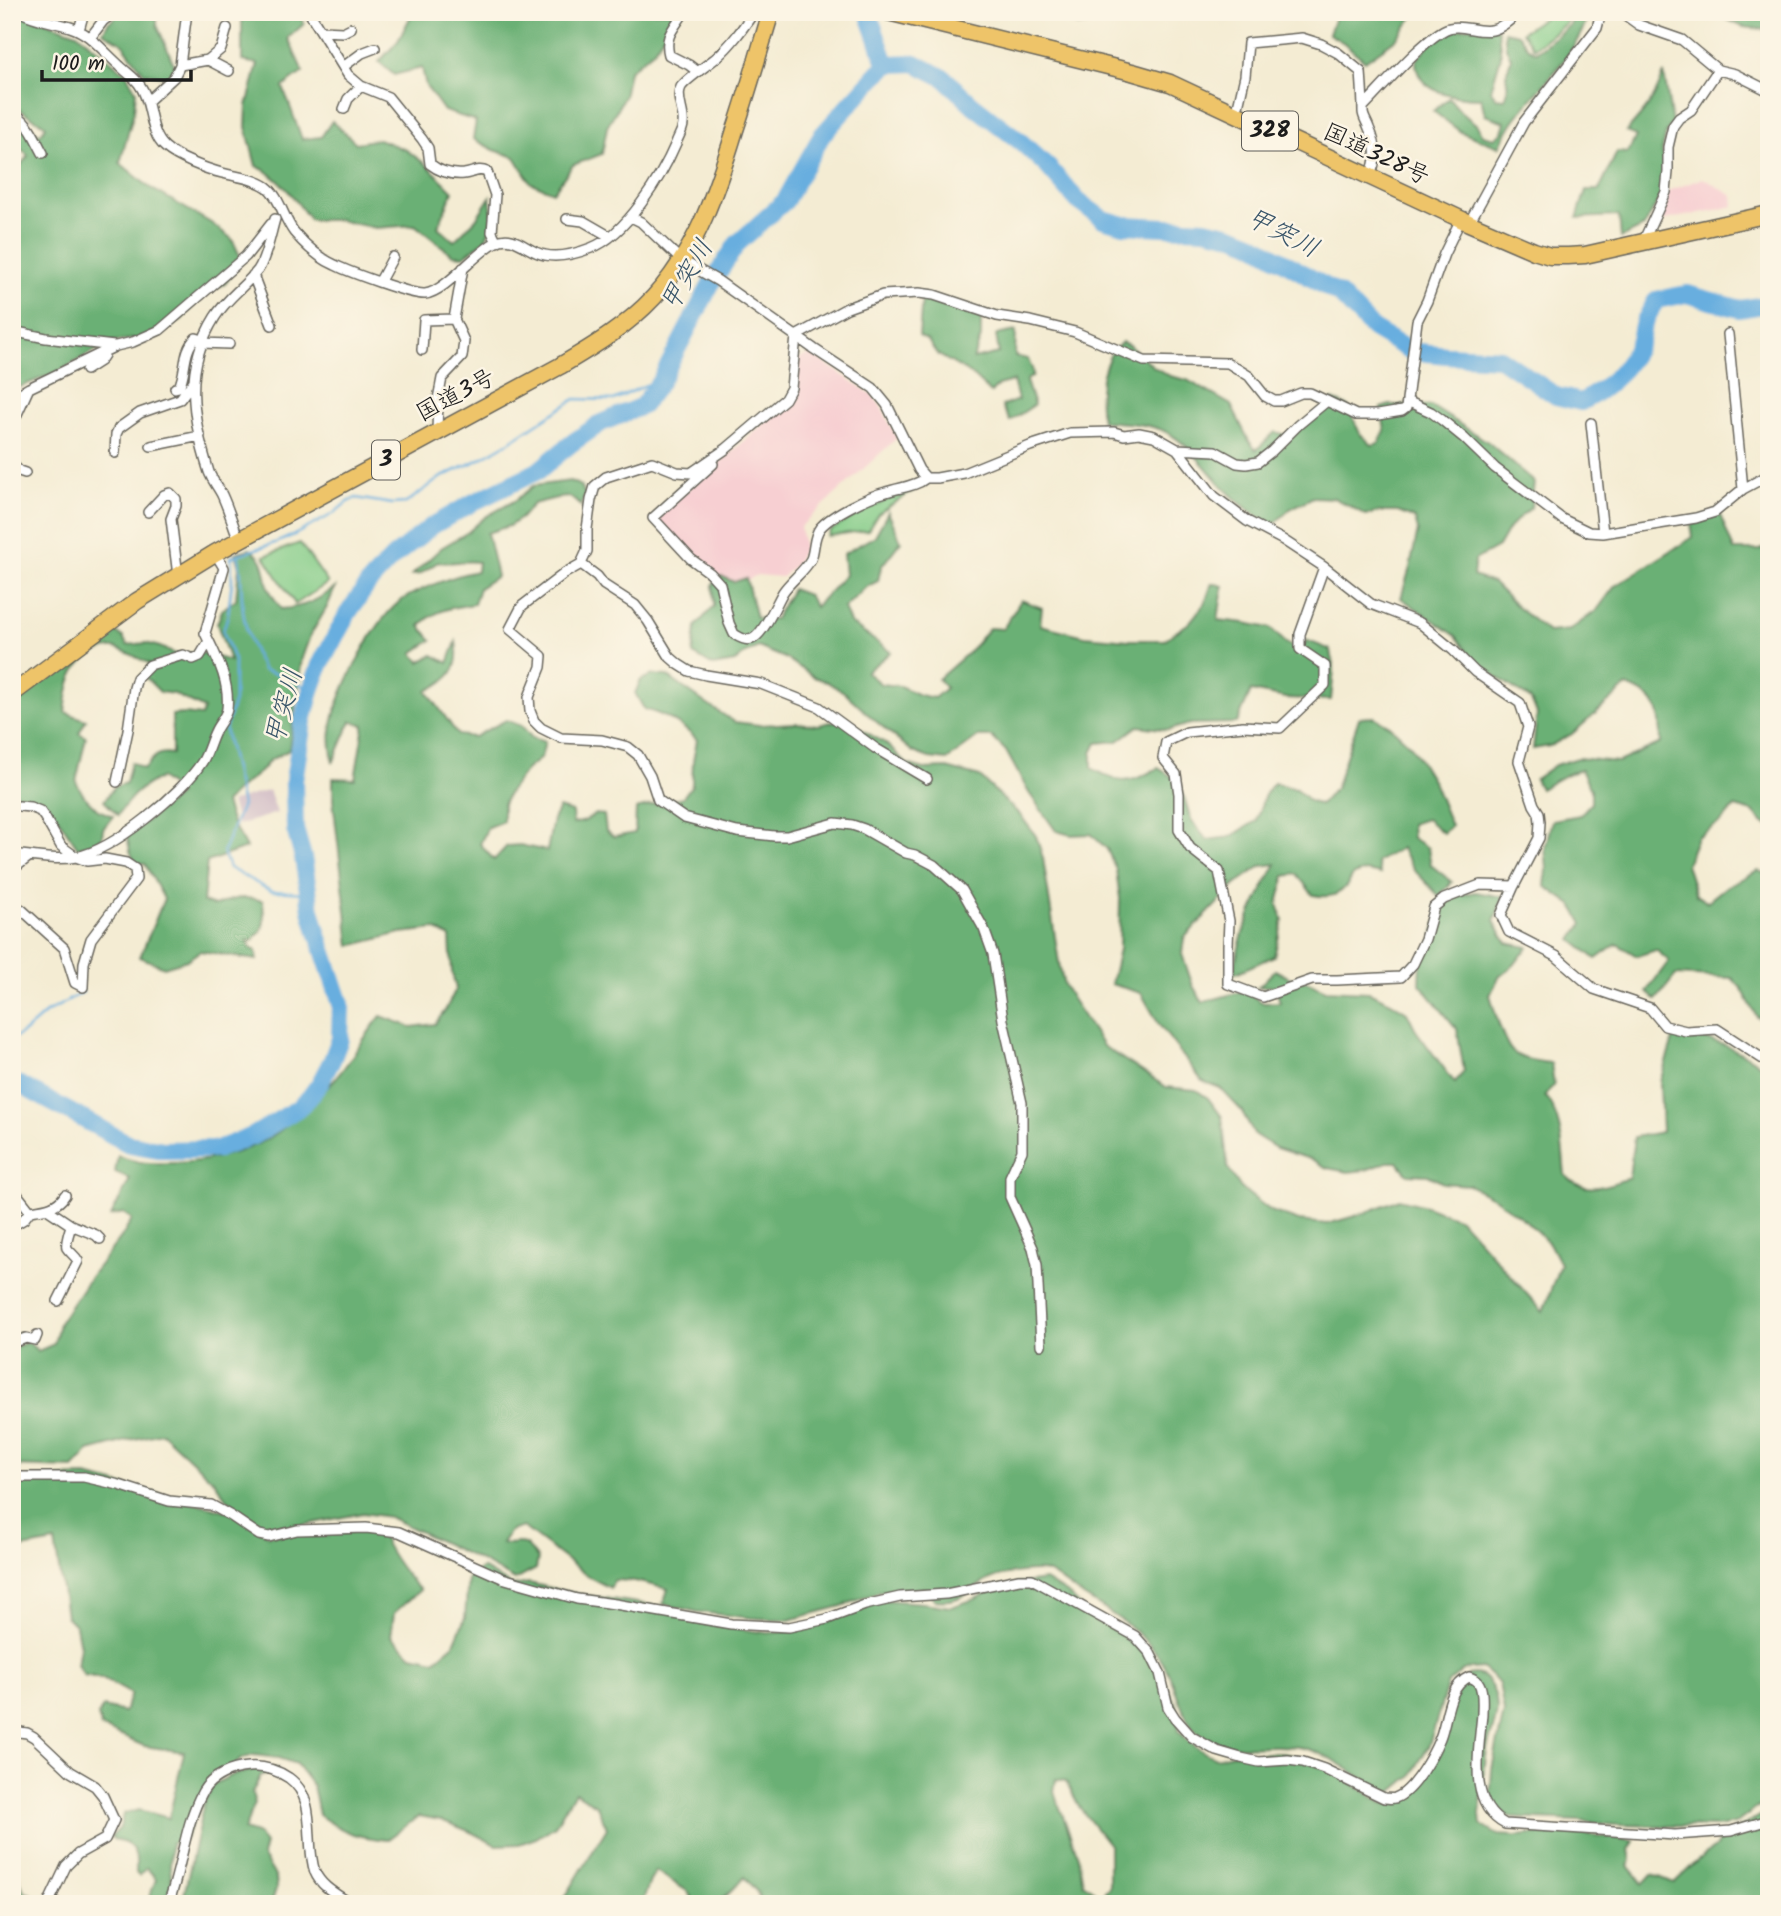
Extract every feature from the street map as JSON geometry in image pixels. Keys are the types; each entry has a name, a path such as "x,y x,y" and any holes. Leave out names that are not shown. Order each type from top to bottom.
{"highway":[{"name":"国道3号","path":"12,694 125,609 215,553 560,366 631,318 655,296 681,260 703,222 717,188 771,12"},
{"name":"国道328号","path":"888,12 1170,83 1465,221 1525,248 1550,256 1586,255 1769,214"}],"street":[{"path":"21,12 33,19 68,25 79,30 140,84 148,101 156,134 162,145 173,153 220,173 251,180 268,188 276,197 279,216 260,267 215,315 195,361 195,415 200,436 210,475 221,493 239,540"},
{"path":"79,30 84,12"},
{"path":"90,38 103,21 115,12"},
{"path":"148,101 174,77 180,65 187,12"},
{"path":"309,12 348,75 361,86 388,97 422,139 428,148 430,164 439,171 451,174 465,174 481,169 486,172 495,195 492,232 497,242"},
{"path":"684,12 666,44 669,55 698,72"},
{"path":"279,216 311,250 334,265 422,294 437,291 497,242 505,239 513,240 546,256 569,254 594,247 631,217 667,164 683,125 679,95 681,86 719,55 738,35 754,12"},
{"path":"1364,106 1429,41 1445,29 1459,26 1491,30 1500,27 1519,12"},
{"path":"796,336 847,308 883,296 919,293 934,295 997,316 1074,332 1144,361 1228,363 1249,376 1262,393 1275,401 1304,393 1356,415 1402,411 1406,408 1417,321 1444,254 1524,122 1597,28 1601,12"},
{"path":"1621,12 1639,25 1682,40 1718,70 1735,74 1769,91"},
{"path":"180,65 208,60 221,49 227,28"},
{"path":"321,31 344,32 351,28"},
{"path":"1236,115 1245,76 1248,43 1302,38 1321,44 1338,53 1361,72 1363,114 1373,137 1377,158 1370,177"},
{"path":"343,66 376,48"},
{"path":"208,60 229,71"},
{"path":"1643,242 1666,192 1668,147 1673,126 1691,110 1718,70"},
{"path":"344,109 348,99 361,86"},
{"path":"12,112 27,124 43,153"},
{"path":"583,214 592,225"},
{"path":"12,398 112,348 159,330 246,256 279,216"},
{"path":"631,217 641,222 681,260 718,282 873,388 887,405 919,470 926,478"},
{"path":"567,219 583,221 609,236"},
{"path":"380,281 391,262 399,271"},
{"path":"437,432 442,378 462,357 464,341 454,319 463,268"},
{"path":"253,275 272,325"},
{"path":"422,350 424,320 454,319"},
{"path":"12,331 112,348"},
{"path":"1728,334 1742,489"},
{"path":"796,336 790,388 785,399 726,449 691,473 677,472 652,462 606,477 595,486 587,529 587,551 581,564 523,606 510,629 542,656 541,667 529,697 534,722 561,738 602,740 628,747 638,755 650,776 658,800 684,818 737,832 774,836 787,836 835,823 852,825 934,865 962,890 984,929 993,954 1003,1020 1022,1103 1022,1151 1010,1177 1010,1196 1013,1208 1033,1248 1037,1265 1041,1345"},
{"path":"175,388 179,387 182,381 189,345 196,338 229,344"},
{"path":"86,370 112,348"},
{"path":"115,453 119,428 141,413 180,399 193,382"},
{"path":"12,425 29,388"},
{"path":"1177,449 1215,451 1237,463 1258,462 1327,401"},
{"path":"1406,401 1431,412 1464,438 1495,468 1562,519 1589,532 1603,533 1696,518 1715,512 1742,489 1769,475"},
{"path":"1591,423 1603,533"},
{"path":"726,449 653,518 691,559 720,584 734,634 748,640 755,638 784,591 809,563 820,528 839,513 867,499 919,484 926,478 964,473 1070,433 1139,433 1154,436 1177,449 1214,496 1247,522 1283,540 1324,567 1371,604 1420,623 1475,672 1520,703 1528,727 1519,761 1540,822 1539,838 1502,915 1509,932 1556,957 1594,989 1650,1008 1665,1026 1686,1031 1717,1029 1769,1063"},
{"path":"151,446 200,436"},
{"path":"12,464 25,473"},
{"path":"148,512 164,495 170,493 176,499 171,519 178,576"},
{"path":"12,854 76,857 103,848 134,828 177,790 204,760 216,729 227,712 227,688 223,672 205,633 224,569 215,553"},
{"path":"581,564 604,585 635,605 670,657 689,671 761,684 819,707 875,748 927,779"},
{"path":"1324,567 1300,634 1300,649 1325,666 1325,685 1280,728 1243,726 1187,732 1166,742 1163,758 1176,774 1179,793 1179,830 1189,848 1219,871 1229,921 1228,984 1263,997 1312,980 1401,977 1413,964 1425,939 1433,907 1444,899 1480,885 1514,886"},
{"path":"117,782 138,677 150,666 183,656 193,659 200,656 209,641"},
{"path":"12,907 21,909 64,948 75,984 83,987 84,963 91,939 136,879 135,869 126,863 105,859 87,862 76,857 61,846 40,811 19,806"},
{"path":"12,866 17,866 30,856"},
{"path":"12,1188 30,1211"},
{"path":"12,1226 24,1219 30,1211 47,1209 57,1204 65,1195"},
{"path":"47,1209 71,1225 100,1239"},
{"path":"58,1301 78,1261 66,1245 71,1225"},
{"path":"12,1343 26,1338 35,1340 37,1335"},
{"path":"12,1478 84,1477 169,1500 211,1505 259,1535 269,1538 297,1530 366,1528 399,1532 502,1578 577,1599 730,1624 789,1627 827,1619 865,1605 900,1597 946,1594 1032,1579 1135,1636 1150,1653 1160,1673 1164,1697 1175,1718 1192,1737 1217,1751 1259,1762 1303,1762 1324,1769 1384,1798 1395,1798 1421,1774 1440,1738 1451,1699 1460,1681 1469,1677 1480,1685 1483,1700 1478,1762 1479,1787 1484,1804 1493,1818 1505,1824 1675,1835 1731,1831 1769,1820"},
{"path":"12,1731 34,1737 69,1771 95,1786 103,1796 114,1820 105,1839 78,1854 66,1866 49,1902 60,1904"},
{"path":"168,1904 197,1804 205,1788 219,1775 238,1768 260,1766 283,1773 298,1784 307,1801 316,1875 325,1886 351,1904"}],"shaded area":[{"path":"1703,178 1733,196 1734,206 1656,222 1669,191"},
{"path":"811,354 871,394 880,405 897,438 800,527 804,548 794,566 782,577 757,575 727,591 656,518 789,402 795,390 799,358"},
{"path":"269,790 277,813 238,825 231,802"}],"green space":[{"path":"12,12 77,33 126,73 136,91 134,111 120,163 149,187 211,223 232,239 242,260 225,284 204,293 180,321 150,337 110,342 58,372 12,390 12,257 16,239 12,239 12,165 18,168 28,156 12,139 22,124 40,134 46,126 12,105"},
{"path":"122,12 157,12 157,25 175,67 169,77 144,73 122,43 103,32 108,23"},
{"path":"242,12 298,12 304,24 288,38 303,72 283,87 302,139 321,137 332,121 356,143 379,139 406,150 427,165 453,191 438,227 454,241 476,219 490,197 492,225 485,240 464,256 453,255 415,225 376,228 337,220 310,220 280,182 256,166 246,127 247,106 258,64 242,61"},
{"path":"413,12 673,12 667,30 653,51 629,71 624,97 607,127 602,154 573,165 553,192 531,183 515,157 473,139 476,121 444,111 426,86 422,68 394,75 379,62 398,41"},
{"path":"1062,12 1122,12 1117,20 1077,26"},
{"path":"1334,12 1417,12 1396,39 1365,61 1329,34 1336,14"},
{"path":"1552,12 1571,12 1566,23 1534,48 1522,32"},
{"path":"1575,12 1589,12 1576,42 1515,119 1499,147 1461,132 1433,111 1449,98 1477,125 1483,135 1494,138 1502,132 1505,122 1485,115 1481,98 1439,92 1422,80 1416,61 1444,31 1489,24 1498,29 1501,56 1491,90 1496,98 1505,99 1508,89 1506,75 1511,58 1504,31 1518,34 1527,47 1536,52 1570,25"},
{"path":"1712,12 1769,12 1769,30 1743,27"},
{"path":"1664,73 1672,123 1666,133 1662,151 1666,170 1661,195 1644,227 1621,238 1619,216 1577,218 1586,190 1599,190 1617,152 1628,153 1636,136 1626,132 1649,105"},
{"path":"922,297 981,318 981,337 973,359 999,353 996,335 1016,331 1015,356 1028,359 1032,368 1033,375 1026,381 1034,405 1010,421 1002,406 1018,400 1013,381 998,385 991,393 971,374 937,354 928,341 919,336"},
{"path":"1122,342 1154,367 1170,376 1187,380 1231,405 1256,450 1275,432 1291,436 1332,400 1348,406 1360,434 1372,445 1379,443 1385,431 1381,408 1390,405 1431,406 1488,442 1534,482 1531,508 1509,528 1498,547 1475,560 1473,576 1493,583 1548,632 1570,630 1597,610 1615,586 1693,537 1691,524 1720,515 1734,550 1760,550 1769,546 1769,826 1753,812 1735,807 1721,822 1697,837 1686,864 1696,895 1707,902 1727,886 1758,871 1769,874 1769,1019 1757,1017 1742,989 1732,978 1676,975 1656,1000 1646,992 1669,961 1656,950 1637,956 1617,944 1596,959 1572,940 1583,924 1572,905 1545,886 1545,848 1552,820 1580,815 1591,803 1591,789 1581,770 1567,774 1540,789 1535,779 1555,765 1578,758 1618,762 1661,743 1659,714 1652,701 1627,686 1572,734 1550,746 1533,749 1537,714 1531,700 1475,662 1456,636 1401,598 1418,530 1415,519 1398,512 1366,515 1334,498 1313,497 1290,509 1273,525 1234,498 1192,452 1173,436 1151,427 1102,421 1100,390 1103,374 1110,355"},
{"path":"570,481 581,486 585,494 581,506 570,497 533,504 521,518 509,526 487,533 497,576 479,588 474,604 445,610 426,620 420,626 432,640 413,653 420,662 433,655 448,663 456,642 457,659 452,672 427,691 458,735 474,737 506,720 522,726 532,738 545,742 541,758 527,769 509,792 503,804 503,821 488,827 480,844 494,860 507,846 520,845 547,851 553,819 559,808 572,812 573,824 585,821 595,814 604,815 606,831 614,837 635,833 636,809 683,797 692,785 697,740 673,721 644,709 635,693 641,680 653,675 667,676 735,722 759,725 819,725 843,719 885,743 907,764 924,769 947,768 980,777 1020,815 1036,836 1043,858 1059,963 1064,985 1072,999 1103,1046 1166,1087 1196,1090 1208,1098 1222,1117 1228,1168 1241,1188 1271,1211 1299,1221 1327,1224 1399,1199 1460,1219 1543,1312 1560,1264 1549,1243 1526,1221 1491,1196 1469,1185 1443,1183 1428,1175 1408,1174 1397,1162 1348,1172 1327,1168 1313,1160 1276,1148 1255,1135 1241,1110 1220,1088 1202,1081 1160,1026 1141,993 1111,984 1119,949 1120,898 1116,870 1107,849 1091,834 1071,835 1056,831 1029,793 1006,751 992,737 978,737 947,760 929,758 913,752 844,692 787,659 758,647 735,662 713,666 693,654 696,626 714,606 713,584 721,576 734,582 746,578 756,618 775,619 792,589 808,595 815,607 845,575 843,554 875,536 888,512 901,541 881,567 878,581 866,587 844,608 850,623 891,652 866,672 881,684 900,686 919,695 934,698 946,688 938,679 969,652 989,628 1003,629 1021,600 1042,608 1040,625 1085,636 1164,640 1189,623 1205,603 1212,583 1223,586 1218,620 1270,628 1286,643 1302,652 1306,640 1331,650 1334,669 1331,700 1286,698 1251,691 1237,723 1190,724 1169,730 1138,726 1118,741 1097,743 1092,753 1092,768 1110,778 1132,780 1158,768 1179,781 1191,820 1207,840 1230,837 1256,821 1265,794 1274,783 1296,789 1309,801 1320,805 1335,789 1359,718 1374,717 1390,726 1411,746 1434,784 1451,826 1443,833 1426,819 1411,824 1412,838 1428,848 1431,865 1452,882 1439,896 1415,871 1401,848 1377,862 1380,874 1366,871 1353,875 1346,887 1337,894 1313,895 1297,874 1285,876 1278,904 1283,920 1274,956 1234,974 1244,931 1276,864 1261,866 1237,883 1184,938 1182,954 1193,986 1203,1002 1243,991 1264,1003 1280,1002 1275,986 1258,987 1275,970 1292,979 1306,981 1326,990 1369,992 1407,1012 1417,1032 1455,1083 1464,1071 1457,1029 1420,984 1421,962 1432,940 1439,912 1455,896 1476,892 1503,897 1494,921 1507,943 1528,947 1514,965 1499,977 1490,995 1509,1048 1526,1059 1551,1063 1554,1084 1545,1096 1558,1124 1565,1175 1573,1181 1580,1185 1596,1187 1629,1178 1634,1137 1662,1132 1660,1082 1674,1036 1720,1044 1748,1057 1769,1071 1769,1804 1757,1808 1735,1824 1718,1827 1615,1825 1512,1818 1504,1814 1490,1799 1492,1769 1504,1712 1499,1683 1482,1668 1463,1670 1448,1683 1429,1745 1411,1776 1392,1792 1382,1791 1333,1760 1303,1748 1233,1746 1219,1743 1207,1738 1191,1725 1160,1658 1139,1634 1056,1577 1041,1571 997,1576 953,1600 935,1600 925,1588 881,1591 842,1606 789,1620 752,1618 698,1612 663,1604 668,1589 635,1581 614,1580 610,1588 589,1577 523,1527 510,1531 502,1543 528,1546 538,1559 536,1569 515,1580 389,1517 363,1513 275,1531 248,1516 226,1498 215,1482 162,1433 89,1451 73,1468 12,1466 12,1348 28,1342 38,1351 54,1344 59,1323 125,1232 132,1219 123,1213 111,1216 130,1179 115,1172 118,1156 146,1163 183,1163 217,1158 249,1148 278,1132 333,1081 381,1016 411,1027 435,1024 446,1009 456,989 452,973 450,937 435,929 401,933 350,946 333,800 333,778 355,779 364,725 351,721 333,763 330,739 334,717 356,662 388,613 414,593 447,579 477,571 478,562 438,562 420,574 412,575 441,548 468,532 485,517 516,500 533,486"},
{"path":"916,489 878,514 868,530 828,536 830,531 861,512"},
{"path":"300,543 328,583 295,604 264,556"},
{"path":"250,549 262,562 269,589 281,609 310,603 335,588 310,636 302,658 289,750 270,760 225,803 231,821 246,848 207,862 203,902 215,906 239,898 263,901 262,930 248,942 249,947 256,951 257,960 200,951 187,960 164,967 140,957 164,899 145,864 135,863 127,836 179,795 160,778 136,793 118,815 104,801 114,787 126,783 131,762 144,769 159,755 172,754 172,715 201,716 204,709 174,694 160,692 144,676 150,664 118,649 100,651 79,665 69,687 65,712 86,720 79,733 86,737 76,782 84,796 98,810 113,816 103,829 102,838 78,848 49,805 12,793 12,701 85,647 115,632 123,637 127,645 146,643 175,654 203,653 230,661 217,624 222,610 236,599 239,567 235,553"},
{"path":"86,1476 231,1512 268,1535 379,1529 396,1562 420,1590 394,1613 391,1636 412,1655 435,1660 454,1644 465,1618 468,1578 482,1568 513,1586 529,1583 650,1605 702,1623 767,1633 795,1631 826,1623 872,1599 951,1607 1001,1586 1045,1580 1069,1595 1093,1618 1143,1652 1167,1686 1177,1707 1179,1731 1205,1753 1216,1758 1234,1753 1282,1753 1319,1761 1382,1803 1394,1804 1415,1788 1427,1773 1443,1742 1451,1690 1467,1676 1479,1675 1492,1688 1497,1706 1486,1757 1481,1825 1498,1835 1579,1833 1634,1841 1629,1850 1631,1860 1628,1866 1643,1884 1652,1874 1674,1883 1715,1848 1721,1838 1769,1811 1769,1904 1105,1904 1104,1892 1109,1887 1109,1845 1080,1808 1066,1781 1056,1779 1054,1792 1078,1856 1083,1883 1098,1893 1098,1904 762,1904 757,1892 744,1877 723,1898 703,1902 694,1901 687,1891 656,1871 643,1901 648,1904 571,1904 564,1899 607,1828 597,1806 575,1792 555,1826 536,1838 519,1844 496,1845 441,1820 419,1816 387,1840 376,1839 344,1830 319,1815 313,1786 296,1764 254,1755 241,1759 232,1768 214,1775 185,1839 171,1843 172,1883 163,1904 147,1904 156,1879 147,1868 139,1876 136,1873 136,1857 131,1847 111,1837 120,1828 123,1814 139,1810 169,1818 184,1752 144,1746 101,1727 98,1716 103,1707 124,1712 131,1694 104,1679 84,1675 77,1664 80,1647 76,1626 66,1616 55,1542 12,1550 12,1478"},
{"path":"277,1768 272,1775 261,1775 252,1793 255,1803 244,1830 257,1834 265,1844 262,1856 277,1883 271,1904 182,1904 204,1802 214,1784 252,1770"},
{"path":"14,1865 24,1891 34,1896 71,1904 12,1904"}],"waterway":[{"path":"868,12 887,66"},
{"name":"甲突川","path":"12,1083 129,1144 164,1150 218,1149 253,1136 297,1109 309,1098 320,1083 340,1039 341,1004 311,910 303,857 295,829 294,781 303,721 311,690 320,665 348,613 368,584 392,558 432,526 538,471 601,423 642,406 660,382 711,284 737,244 785,201 822,135 880,71 890,64 915,63 944,78 973,105 1021,142 1078,201 1103,219 1124,225 1205,229 1232,235 1252,243 1340,295 1373,329 1410,351 1500,358 1556,396 1581,402 1616,377 1630,360 1656,300 1687,294 1740,309 1769,304"},
{"path":"309,893 271,891 229,868 223,852 242,805 225,729 234,701 234,660 223,631 232,581 231,557 296,534 356,498 392,504 406,503 440,478 506,444 575,399 614,400 646,385 660,382"},
{"path":"238,554 245,624 263,670 286,677 311,690"},
{"path":"12,1039 46,1013 83,992"}]}
